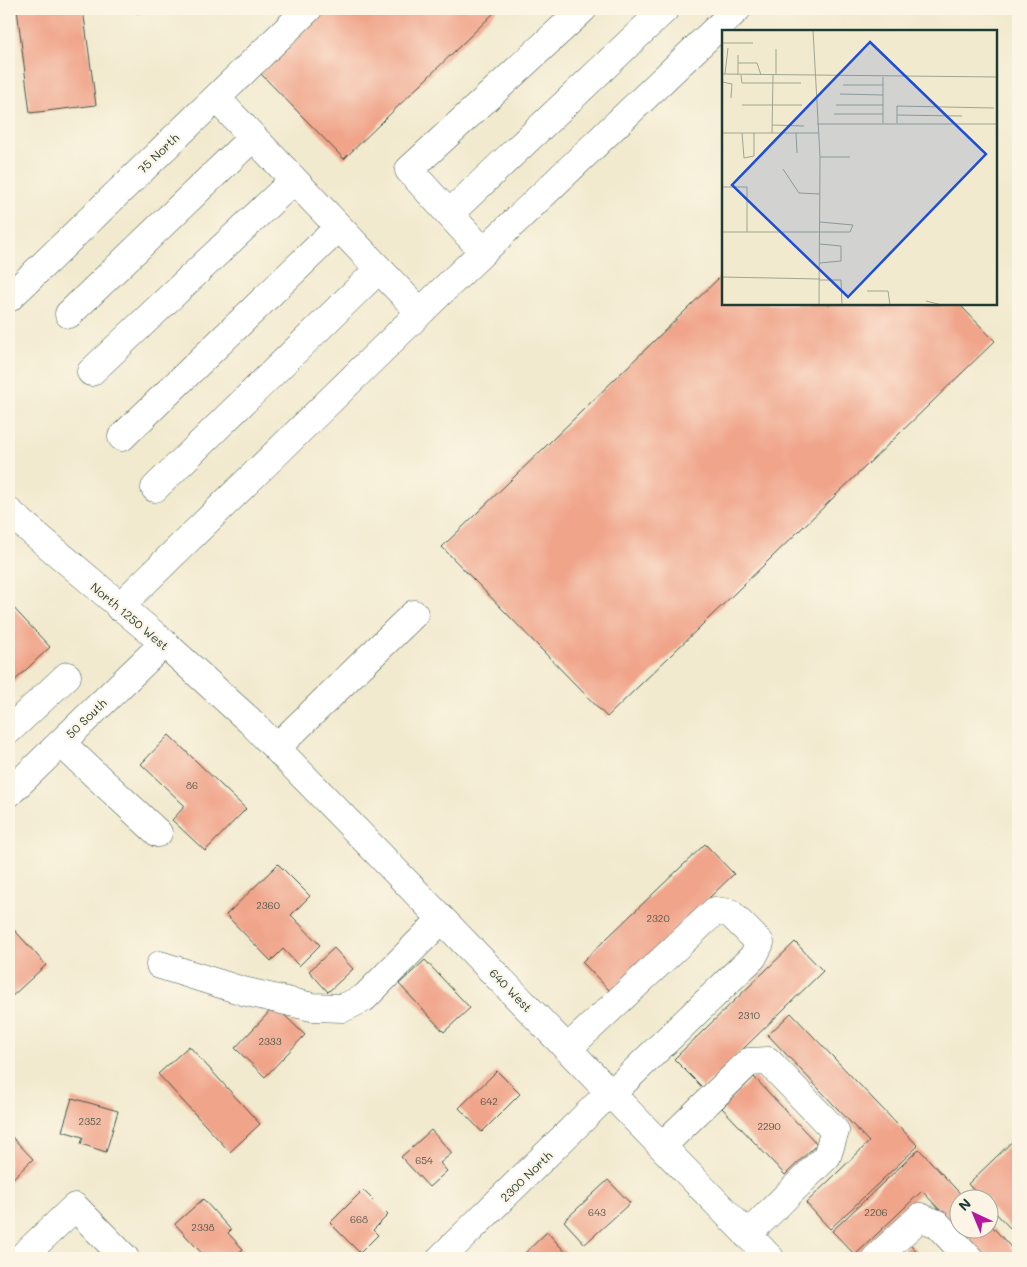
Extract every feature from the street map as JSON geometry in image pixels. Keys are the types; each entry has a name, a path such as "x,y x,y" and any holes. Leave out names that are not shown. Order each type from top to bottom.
{"street":[{"name":"75 North","path":"9,298 308,9"},
{"path":"483,251 409,170 583,9"},
{"path":"449,214 665,9"},
{"path":"119,607 483,251 738,9"},
{"path":"216,98 420,312"},
{"path":"69,314 253,136"},
{"path":"91,372 294,180"},
{"path":"122,437 339,227"},
{"path":"155,488 379,269"},
{"name":"North 1250 West","path":"9,512 164,644 251,722"},
{"path":"277,747 414,614"},
{"name":"50 South","path":"9,793 164,644"},
{"path":"9,730 67,676"},
{"name":"640 West","path":"251,722 770,1258"},
{"path":"61,742 158,833"},
{"name":"2300 North","path":"441,1258 753,957 760,943 730,912 715,911 568,1048"},
{"path":"160,965 243,991 312,1007 343,1008 364,998 442,919"},
{"path":"662,1146 749,1062 768,1061 835,1131 828,1156 747,1235"},
{"path":"22,1258 75,1207 125,1258"},
{"path":"876,1258 920,1217 936,1224 969,1258"}],"building":[{"path":"17,9 83,9 96,105 30,113"},
{"path":"137,9 162,9 162,10 137,13"},
{"path":"327,9 498,9 344,159 260,73"},
{"path":"722,275 722,305 960,305 995,341 607,717 442,547"},
{"path":"9,603 50,647 9,686"},
{"path":"169,735 246,809 205,851 172,820 185,806 141,764"},
{"path":"705,844 734,874 611,992 582,962"},
{"path":"278,864 310,896 291,915 320,945 299,966 283,949 271,961 226,915"},
{"path":"9,924 46,965 9,999"},
{"path":"795,942 823,971 703,1088 674,1059"},
{"path":"334,948 353,969 328,992 309,971"},
{"path":"425,960 470,1008 444,1032 399,984"},
{"path":"275,1006 305,1035 265,1077 235,1048"},
{"path":"791,1013 918,1146 830,1229 806,1203 869,1142 768,1035"},
{"path":"189,1046 260,1124 230,1152 158,1074"},
{"path":"497,1071 520,1094 482,1132 459,1108"},
{"path":"754,1077 817,1144 785,1175 722,1108"},
{"path":"72,1098 118,1111 106,1152 81,1144 83,1137 62,1131"},
{"path":"431,1130 452,1153 440,1163 447,1171 429,1187 401,1157"},
{"path":"1018,1136 1018,1224 1012,1230 1000,1217 1000,1190 974,1190 968,1184"},
{"path":"12,1137 33,1159 9,1182 9,1141"},
{"path":"919,1149 957,1190 950,1190 950,1220 922,1191 855,1255 832,1231"},
{"path":"608,1180 630,1203 585,1244 564,1221"},
{"path":"363,1190 388,1215 373,1230 378,1235 360,1253 330,1223"},
{"path":"203,1199 231,1230 228,1233 243,1249 232,1258 206,1258 175,1224"},
{"path":"547,1232 569,1256 567,1258 520,1258"},
{"path":"1000,1235 1018,1255 1018,1258 986,1258 969,1240 1000,1240"},
{"path":"910,1244 923,1258 895,1258"}]}
